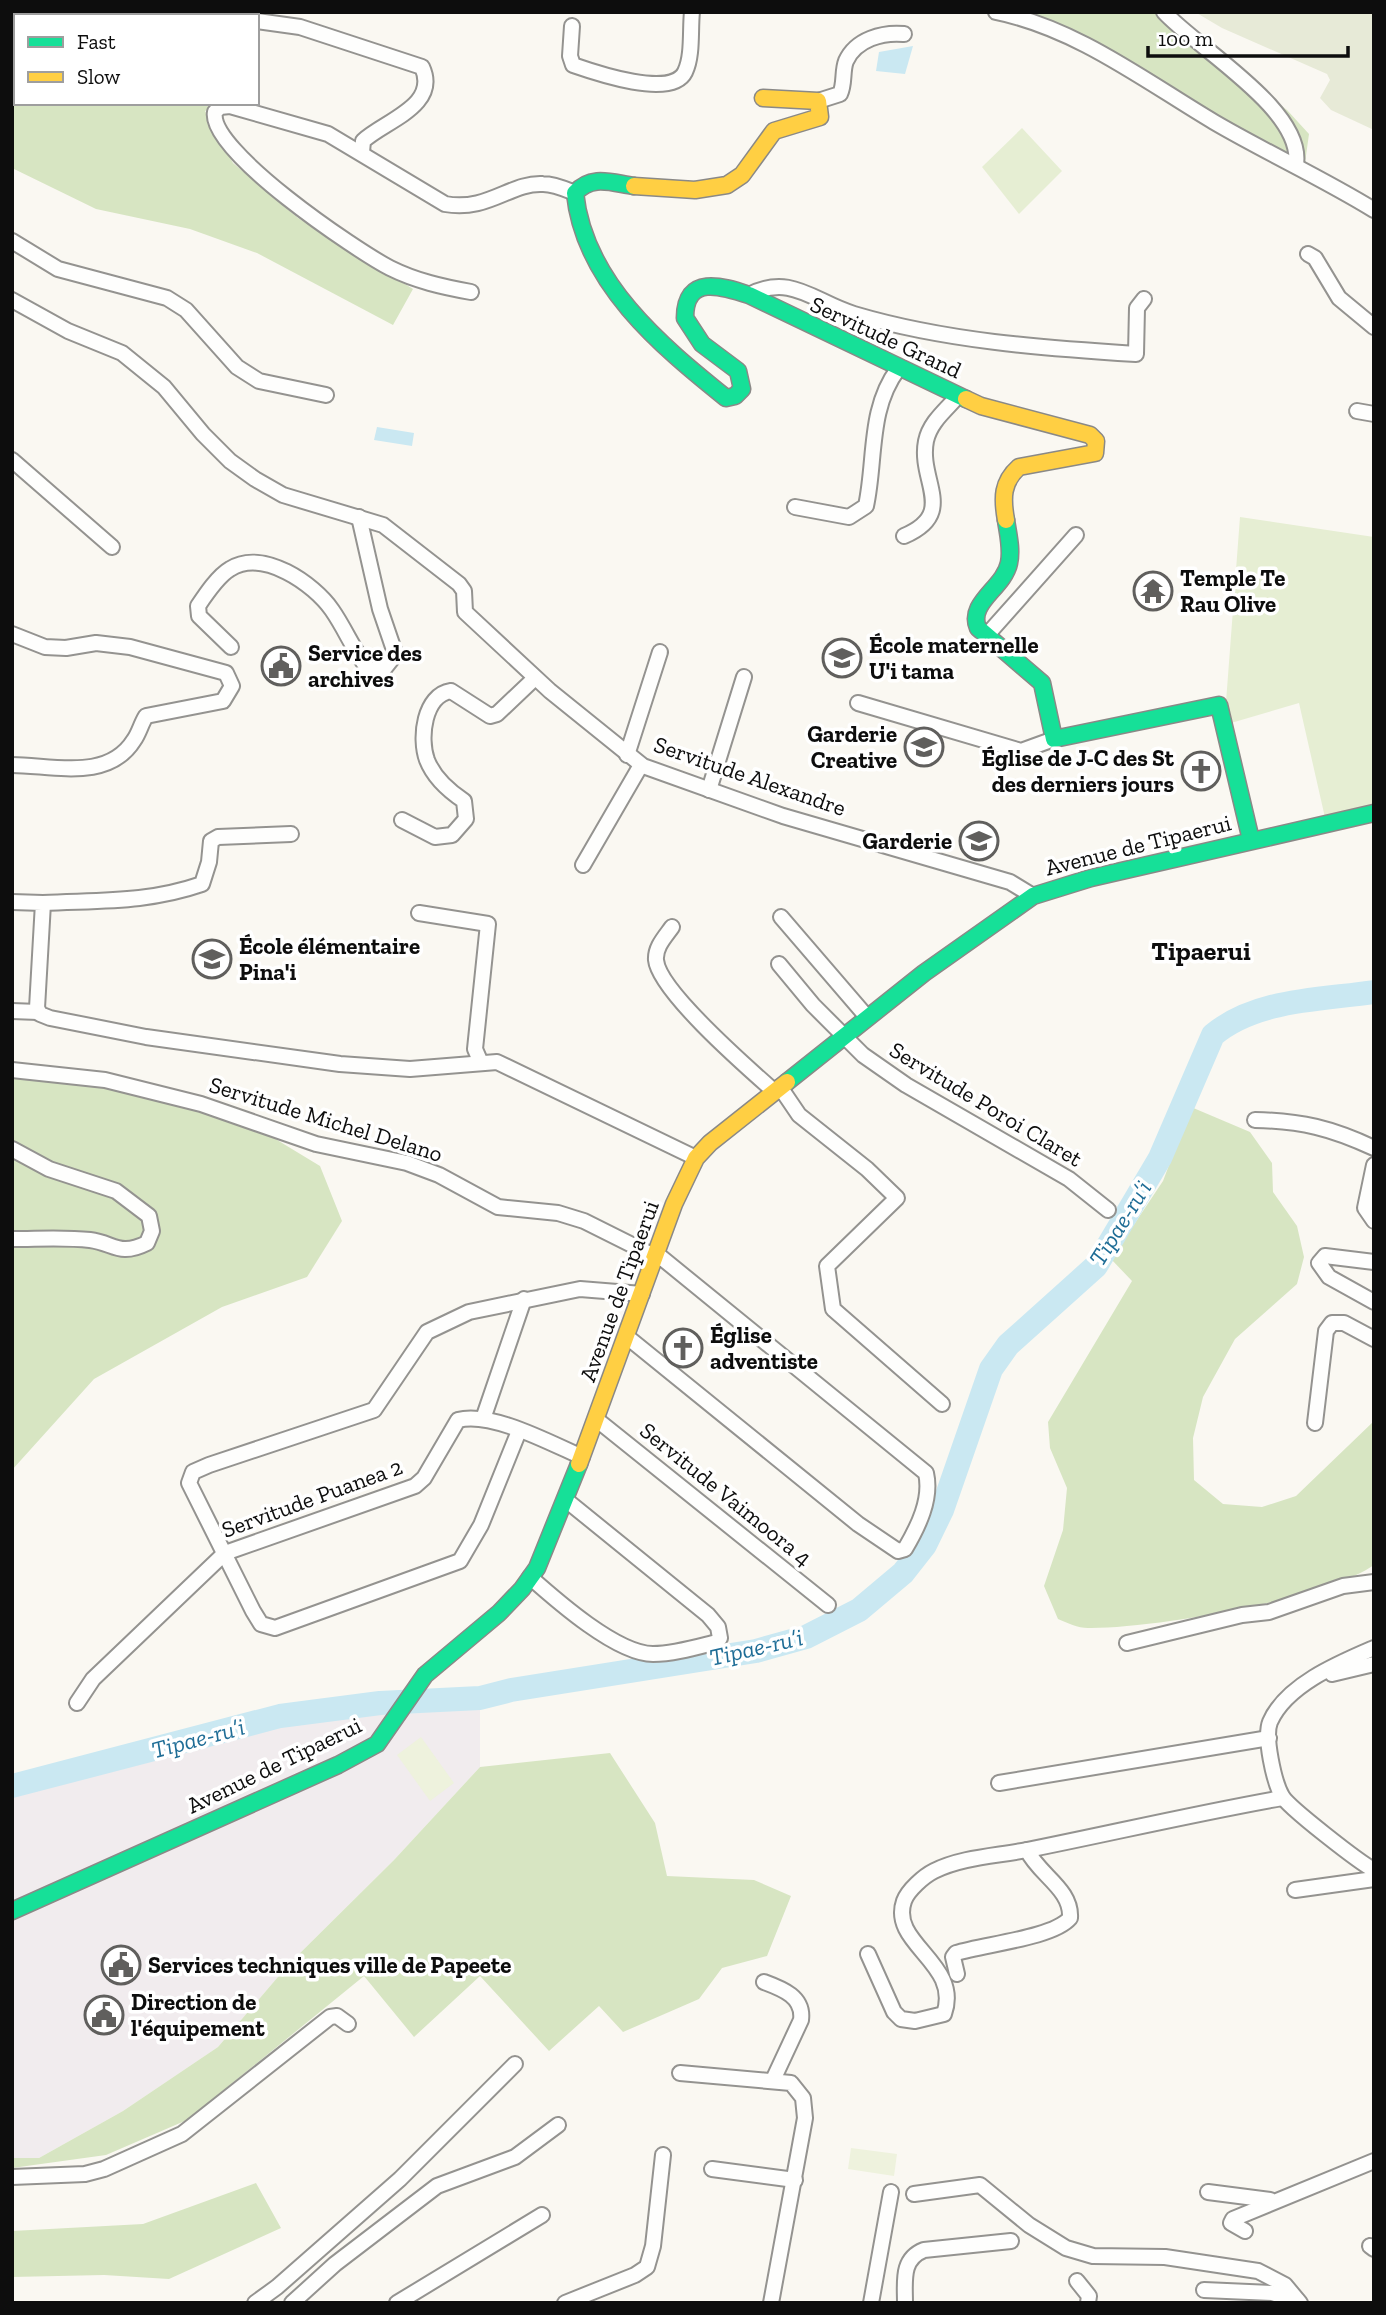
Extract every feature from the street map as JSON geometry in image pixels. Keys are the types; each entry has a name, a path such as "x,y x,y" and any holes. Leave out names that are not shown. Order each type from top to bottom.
{"street":[{"path":"572,26 570,57 573,65 660,86 678,80 687,69 692,12"},
{"path":"996,12 1030,19 1072,38 1374,210"},
{"path":"1164,12 1279,113 1295,146 1296,164"},
{"path":"259,22 300,27 422,67 425,75 419,99 400,117 363,141 362,152"},
{"path":"763,98 818,101 840,94 846,61 860,47 885,32 904,34"},
{"path":"471,292 412,278 390,268 321,226 250,166 217,125 215,112 220,107 230,106 328,134 362,152 368,160 424,194 453,205 494,200 537,184 575,193 583,184 593,180 695,190 727,186 742,175 774,131 820,117 818,101"},
{"name":"Servitude Grand","path":"575,193 574,204 581,228 606,277 664,343 726,398 735,396 742,389 739,373 695,335 685,321 685,307 691,295 699,287 710,284 749,295 958,396 1004,414 1090,435 1097,441 1095,453 1019,467 1011,473 1003,499 1012,549 1009,567 975,611 974,619 987,635"},
{"path":"12,241 58,269 167,298 186,310 237,367 258,381 326,395"},
{"path":"1308,254 1315,258 1339,298 1374,327"},
{"path":"749,295 763,288 785,285 852,313 946,336 1136,354 1137,309 1144,299"},
{"name":"Servitude Alexandre","path":"12,300 68,331 122,353 164,387 203,435 230,461 255,478 283,495 383,525 408,543 459,584 464,591 465,612 535,678 642,765 783,816 1010,882 1033,896"},
{"path":"795,507 849,517 866,506 878,413 891,379 898,369"},
{"path":"904,536 919,530 931,516 934,494 926,464 926,440 932,425 958,396"},
{"path":"1357,411 1374,414"},
{"path":"12,460 112,547"},
{"path":"231,647 199,616 198,606 228,569 243,563 255,563 286,573 317,591 369,670 384,669 392,659 394,650 380,608 359,517"},
{"path":"1054,739 1042,683 987,635 1076,535"},
{"path":"12,634 45,647 66,648 96,642 130,647 226,673 232,686 223,701 146,716 127,750 104,764 73,769 12,765"},
{"path":"627,754 660,652"},
{"path":"709,790 744,677"},
{"path":"402,820 435,837 452,835 466,819 464,801 436,777 427,760 428,714 439,694 452,691 490,716 497,714 535,678"},
{"path":"858,703 1021,751 1054,739 1219,705 1251,840"},
{"path":"583,865 642,765"},
{"name":"Avenue de Tipaerui","path":"12,1911 338,1765 377,1744 440,1660 499,1613 530,1577 566,1500 674,1204 696,1158 725,1130 778,1090 844,1034 993,922 1033,896 1061,886 1374,813"},
{"path":"12,902 134,901 185,890 202,884 209,862 211,841 218,837 291,834"},
{"path":"38,1012 36,994 43,902"},
{"path":"419,913 488,924 475,1049 481,1063"},
{"path":"781,917 867,1017"},
{"path":"672,927 656,950 659,973 720,1042 778,1090 799,1115 867,1169 897,1198 827,1266 829,1294 835,1311 942,1404"},
{"name":"Servitude Poroi Claret","path":"779,964 813,1005 863,1055 906,1085 1069,1179 1108,1210"},
{"path":"12,1011 38,1012 50,1018 146,1037 340,1064 410,1069 497,1062 696,1158"},
{"name":"Servitude Michel Delano","path":"12,1070 104,1080 201,1104 316,1144 407,1163 439,1175 498,1207 558,1213 584,1221 656,1256 926,1473 926,1500 905,1549 898,1551 887,1545 626,1336"},
{"path":"1255,1120 1297,1121 1333,1129 1374,1148"},
{"path":"12,1149 49,1169 116,1191 149,1216 152,1231 147,1243 135,1250 116,1250 92,1240 12,1239"},
{"path":"1374,1166 1365,1208 1374,1221"},
{"path":"1374,1262 1325,1256 1319,1263 1329,1277 1374,1302"},
{"path":"519,1431 481,1525 460,1561 269,1628 261,1624 253,1611 188,1483 193,1472 374,1410 427,1332 469,1312 580,1289 642,1294"},
{"path":"524,1299 483,1419 582,1457"},
{"path":"1315,1423 1326,1332 1332,1323 1344,1323 1374,1339"},
{"name":"Servitude Puanea 2","path":"77,1703 93,1678 225,1553 415,1486 429,1470 454,1423 465,1418 483,1419"},
{"name":"Servitude Vaimoora 4","path":"596,1419 828,1605"},
{"path":"530,1577 583,1622 641,1652 653,1654 700,1647 717,1642 720,1638 718,1627 708,1615 566,1500"},
{"path":"1126,1643 1242,1615 1269,1612 1343,1587 1368,1580 1374,1582"},
{"path":"1374,1648 1307,1683 1283,1703 1269,1724 1274,1776 1286,1801 1352,1856 1374,1870"},
{"path":"1307,1683 1374,1664"},
{"path":"999,1783 1269,1738"},
{"path":"1286,1801 1287,1780"},
{"path":"868,1954 894,2012 901,2019 915,2021 944,2014 948,2002 946,1985 938,1968 911,1936 903,1917 904,1900 915,1886 934,1871 994,1855 1286,1801"},
{"path":"957,1974 953,1957 956,1953 986,1943 1054,1931 1070,1918 1070,1903 1064,1893 1033,1862 1027,1850"},
{"path":"1295,1890 1374,1879"},
{"path":"764,1982 796,1998 803,2010 801,2020 773,2080"},
{"path":"12,2177 85,2174 104,2169 182,2134 330,2017 337,2016 348,2024"},
{"path":"255,2303 277,2287 400,2179 515,2064"},
{"path":"680,2073 791,2083 803,2098 805,2108 795,2180 771,2303"},
{"path":"292,2303 335,2264 437,2186 515,2157 558,2125"},
{"path":"565,2303 647,2267 653,2246 663,2155"},
{"path":"1245,2231 1231,2223 1233,2219 1374,2161"},
{"path":"712,2169 795,2180"},
{"path":"914,2194 980,2185 1040,2233 1066,2248 1093,2256 1165,2257 1258,2271 1285,2285 1300,2302"},
{"path":"872,2302 891,2192"},
{"path":"1208,2192 1275,2200"},
{"path":"401,2301 542,2215"},
{"path":"905,2303 906,2267 912,2255 923,2250 1011,2241"},
{"path":"1077,2281 1089,2295 1088,2303"},
{"path":"1204,2290 1272,2293 1300,2302"}],"shaded area":[{"path":"480,1698 480,1767 394,1860 289,1964 218,2047 123,2111 39,2158 12,2158 12,1773 42,1773 106,1764 280,1716 380,1703"}],"green space":[{"path":"12,12 75,12 14,14 12,54"},
{"path":"199,12 200,14 92,14"},
{"path":"993,12 1157,12 1287,110 1309,134 1304,170 1109,59"},
{"path":"1195,12 1374,12 1374,130 1331,110 1320,98 1330,80 1327,74 1222,28"},
{"path":"12,69 14,105 216,105 205,111 233,163 298,218 413,289 393,325 257,253 190,229 96,209 12,168"},
{"path":"1022,128 1062,171 1019,214 982,167"},
{"path":"1240,517 1374,537 1374,811 1326,822 1299,703 1231,723 1226,702"},
{"path":"12,1067 231,1112 320,1166 342,1221 307,1277 222,1307 94,1379 12,1470"},
{"path":"1191,1107 1250,1132 1272,1163 1273,1192 1297,1226 1304,1257 1297,1284 1235,1339 1203,1397 1193,1438 1194,1480 1223,1504 1262,1507 1296,1496 1374,1421 1374,1565 1350,1578 1317,1590 1236,1610 1152,1624 1080,1627 1058,1619 1044,1586 1063,1530 1067,1488 1050,1448 1048,1422 1132,1281 1111,1259 1163,1181"},
{"path":"421,1737 454,1783 430,1801 397,1755"},
{"path":"610,1753 655,1823 667,1876 754,1880 791,1896 767,1956 722,1968 699,1999 623,2032 599,2006 549,2051 480,1976 414,2037 364,1976 187,2120 106,2155 12,2168 12,2158 39,2158 123,2111 218,2047 289,1964 394,1860 480,1767"},
{"path":"851,2148 897,2154 894,2176 848,2169"},
{"path":"256,2183 281,2228 169,2279 104,2275 12,2277 12,2231 143,2224"}],"water":[{"path":"913,46 905,74 876,71 879,52"},
{"path":"377,427 414,433 412,446 374,440"}],"waterway":[{"name":"Tipae-ru’i","path":"12,1786 280,1716 380,1703 480,1698 511,1690 756,1651 806,1637 859,1610 903,1573 925,1545 942,1510 991,1369 1008,1345 1096,1266 1160,1158 1213,1035 1230,1023 1269,1008 1374,992"}],"traffic: fast":[{"path":"634,186 595,182 588,183 575,193 581,225 593,255 609,283 629,309 676,356 726,398 735,396 742,389 738,371 702,344 685,318 691,295 698,289 707,287 749,295 966,399"},
{"path":"1006,520 1010,547 1009,563 1006,572 982,603 976,619 978,628 1042,683 1054,739 1219,705 1251,840"},
{"path":"787,1082 924,973 1033,896 1091,878 1374,813"},
{"path":"12,1911 338,1765 377,1744 425,1675 499,1613 522,1589 537,1568 579,1464"}],"traffic: slow":[{"path":"634,186 695,190 727,185 742,175 774,131 820,117 818,101 763,98"},
{"path":"966,399 981,406 1090,435 1096,441 1095,453 1019,467 1006,485 1006,520"},
{"path":"579,1464 674,1204 696,1158 710,1143 787,1082"}],"place":[{"name":"Temple Te Rau Olive","path":"1153,591"},
{"name":"École maternelle U'i tama","path":"842,658"},
{"name":"Service des archives","path":"281,666"},
{"name":"Garderie Creative","path":"924,747"},
{"name":"Église de J-C des St des derniers jours","path":"1201,771"},
{"name":"Garderie","path":"979,841"},
{"name":"École élémentaire Pina'i","path":"212,959"},
{"name":"Église adventiste","path":"683,1348"},
{"name":"Services techniques ville de Papeete","path":"121,1965"},
{"name":"Direction de l'équipement","path":"104,2015"}],"district":[{"name":"Tipaerui","path":"1201,951"}]}
